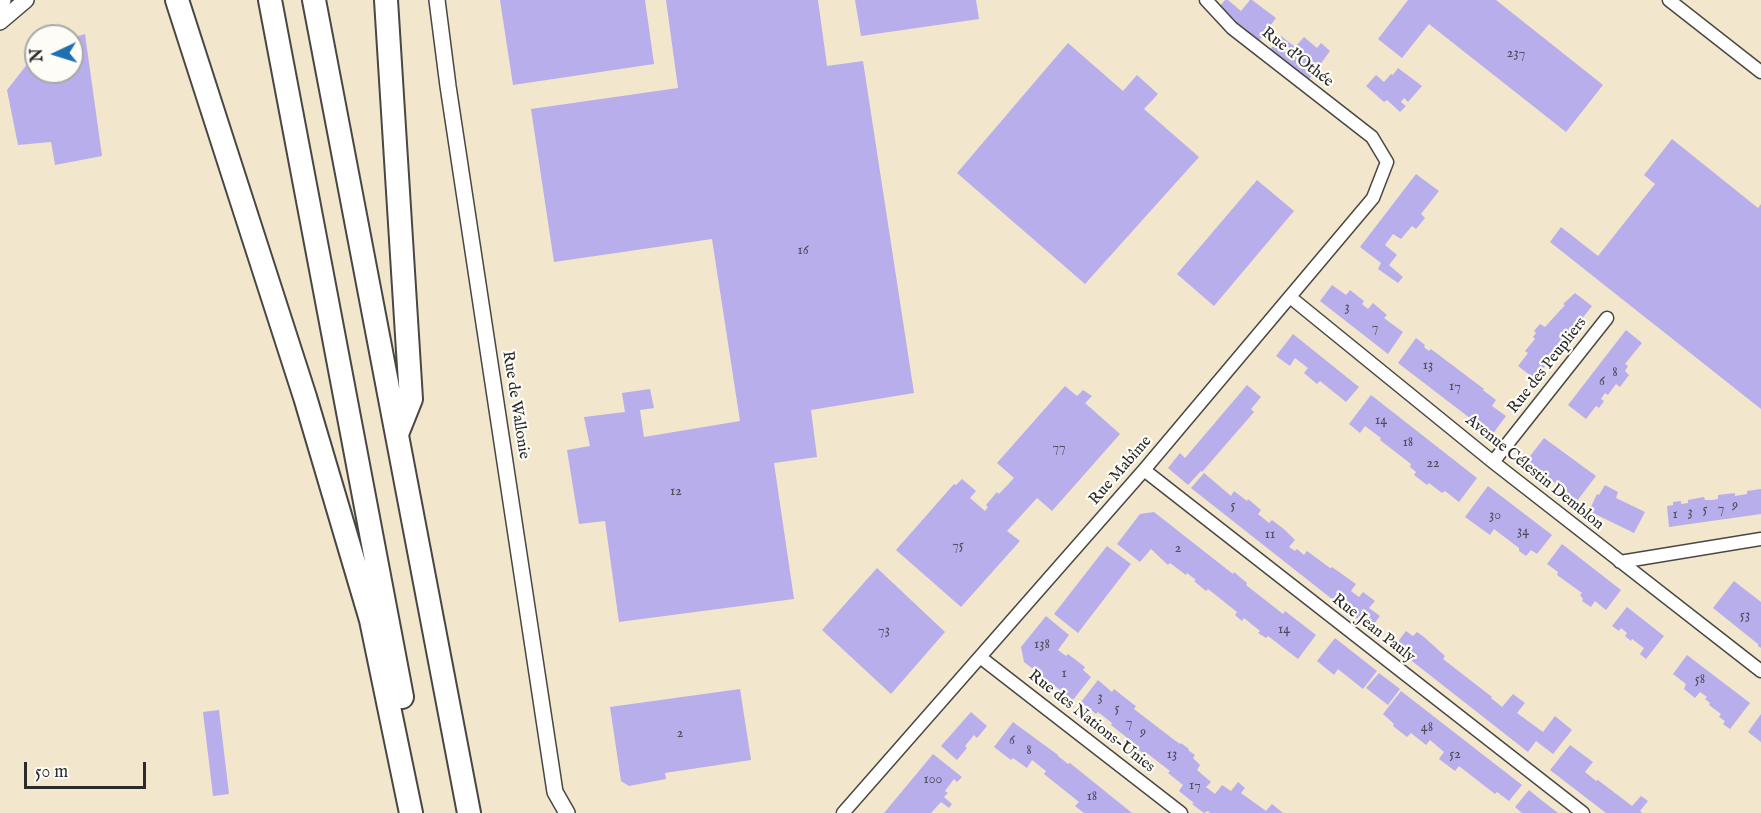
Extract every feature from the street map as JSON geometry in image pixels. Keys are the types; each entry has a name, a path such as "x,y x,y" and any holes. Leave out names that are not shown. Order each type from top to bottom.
{"highway":[{"path":"177,0 304,397 371,620 411,813"},
{"path":"270,0 424,813"},
{"path":"314,0 468,813"},
{"path":"387,0 411,399 397,434"}],"street":[{"path":"0,8 3,0"},
{"path":"0,22 26,0"},
{"name":"Rue de Wallonie","path":"437,0 555,792 567,813"},
{"name":"Rue d'Othée","path":"1206,0 1232,28 1372,136"},
{"path":"1669,0 1761,72"},
{"name":"Rue Mabîme","path":"843,813 1144,470 1373,198 1387,162 1372,136"},
{"name":"Avenue Célestin Demblon","path":"1290,297 1493,462 1761,671"},
{"name":"Rue des Peupliers","path":"1493,462 1607,318"},
{"name":"Rue Jean Pauly","path":"1144,470 1583,813"},
{"path":"1620,562 1761,539"},
{"name":"Rue des Nations-Unies","path":"981,657 1181,813"}],"building":[{"path":"500,0 645,0 654,64 513,85"},
{"path":"666,0 818,0 827,66 863,61 914,393 811,410 817,457 774,463 794,599 619,622 605,521 579,524 567,450 590,446 584,417 625,412 622,393 650,389 654,408 640,410 644,437 740,421 712,239 554,262 531,109 678,88"},
{"path":"855,0 976,0 979,19 861,36"},
{"path":"1225,0 1241,11 1252,0 1276,18 1258,42 1233,22 1235,20 1219,7"},
{"path":"1408,0 1496,0 1603,85 1566,132 1429,24 1402,58 1378,39"},
{"path":"84,34 102,156 55,165 51,142 18,145 7,90 24,68 24,84 84,84"},
{"path":"1281,36 1295,47 1304,37 1317,48 1321,43 1330,51 1308,81 1269,51"},
{"path":"1068,43 1123,91 1137,75 1158,94 1144,109 1199,157 1085,284 957,173"},
{"path":"1398,68 1422,86 1408,102 1404,98 1401,102 1406,106 1400,112 1366,86 1376,75 1384,82"},
{"path":"1672,139 1758,208 1761,204 1761,409 1550,242 1561,227 1598,256 1655,184 1644,175"},
{"path":"1416,174 1439,191 1421,214 1425,218 1416,229 1412,226 1401,239 1393,234 1385,245 1397,255 1389,265 1403,277 1398,283 1378,269 1381,263 1360,247"},
{"path":"1257,180 1294,211 1214,306 1177,274"},
{"path":"1332,285 1346,295 1350,290 1364,301 1362,304 1368,309 1373,303 1387,315 1384,318 1403,332 1388,354 1320,301"},
{"path":"1575,293 1592,306 1535,379 1518,366 1528,353 1525,351 1535,339 1534,331 1540,324 1545,327"},
{"path":"1626,330 1642,343 1625,364 1628,366 1625,371 1629,375 1620,387 1616,384 1608,395 1605,393 1601,399 1604,401 1599,408 1596,406 1586,419 1568,405"},
{"path":"1293,334 1359,387 1346,402 1320,381 1317,384 1304,373 1308,368 1295,358 1290,366 1276,356"},
{"path":"1416,338 1429,351 1431,349 1496,400 1492,406 1506,416 1492,435 1398,363"},
{"path":"1247,385 1261,397 1251,409 1254,412 1188,485 1168,468 1180,453 1185,458"},
{"path":"1065,386 1077,396 1083,390 1092,396 1085,403 1120,434 1052,511 1037,498 1007,531 1020,541 961,607 896,550 954,484 956,485 962,479 976,491 970,498 985,511 988,507 986,505 997,492 999,494 1014,478 997,463"},
{"path":"1371,395 1477,478 1459,502 1445,491 1442,493 1414,475 1416,472 1410,467 1411,464 1365,426 1360,433 1349,424"},
{"path":"1544,438 1596,476 1577,501 1527,460"},
{"path":"1204,473 1231,496 1234,491 1247,501 1248,499 1261,510 1258,514 1269,523 1272,520 1285,530 1295,540 1289,547 1295,551 1297,549 1304,555 1307,551 1356,584 1351,591 1359,597 1363,592 1375,601 1369,608 1380,616 1370,629 1191,488"},
{"path":"1605,485 1618,492 1616,498 1645,512 1634,533 1589,511 1597,494 1599,495"},
{"path":"1488,486 1552,535 1537,554 1531,550 1526,556 1494,529 1490,535 1465,517"},
{"path":"1761,489 1761,514 1669,527 1667,506 1673,505 1673,502 1688,503 1688,500 1704,497 1705,500 1712,500 1718,499 1718,495 1735,493 1735,496"},
{"path":"1154,512 1233,574 1234,572 1247,583 1246,585 1283,614 1285,611 1316,635 1298,659 1268,636 1266,638 1258,633 1260,631 1244,618 1242,621 1235,615 1237,612 1208,589 1206,591 1187,573 1186,575 1170,563 1168,565 1151,549 1140,562 1117,544 1140,514"},
{"path":"1562,544 1621,590 1606,610 1595,601 1591,607 1582,601 1580,595 1582,593 1557,575 1558,572 1547,564"},
{"path":"1107,546 1131,564 1078,633 1054,614"},
{"path":"877,568 945,632 891,694 822,630"},
{"path":"1734,581 1761,602 1761,648 1713,608"},
{"path":"1627,607 1664,636 1646,659 1640,654 1644,648 1625,636 1627,633 1621,628 1619,631 1612,626"},
{"path":"1046,616 1069,635 1058,650 1066,656 1068,654 1085,667 1083,670 1091,677 1073,700 1024,662 1021,647"},
{"path":"1406,631 1413,636 1417,632 1424,637 1445,656 1443,659 1502,707 1513,694 1525,703 1517,713 1543,732 1555,716 1572,730 1553,754 1536,741 1528,752 1394,647"},
{"path":"1335,638 1377,671 1363,689 1338,669 1334,675 1317,661"},
{"path":"1687,655 1750,703 1730,729 1723,724 1725,721 1719,717 1721,714 1709,705 1710,703 1705,699 1707,697 1700,692 1695,698 1684,689 1686,684 1673,674"},
{"path":"1379,673 1400,689 1388,705 1366,688"},
{"path":"1098,680 1112,692 1114,689 1136,706 1134,709 1189,749 1195,755 1193,758 1200,765 1197,770 1211,782 1206,787 1215,794 1222,785 1231,791 1238,782 1245,788 1241,793 1266,811 1272,804 1283,813 1210,813 1208,811 1204,813 1179,791 1183,785 1168,773 1170,771 1148,754 1146,756 1111,725 1112,723 1081,702"},
{"path":"740,689 751,760 665,773 666,779 629,786 621,781 610,707"},
{"path":"1401,691 1522,785 1509,801 1497,792 1495,794 1459,766 1455,771 1439,759 1444,752 1430,740 1426,745 1411,733 1407,737 1393,726 1394,724 1383,714"},
{"path":"219,710 229,794 213,796 203,712"},
{"path":"971,712 987,726 977,738 974,735 957,760 941,746"},
{"path":"1761,714 1761,742 1748,732"},
{"path":"1013,722 1068,764 1070,763 1132,813 1084,813 1075,806 1079,802 1044,774 1046,771 1032,760 1027,768 1013,758 1011,760 994,747"},
{"path":"1570,745 1593,762 1585,772 1596,781 1598,780 1632,806 1641,796 1648,801 1640,811 1642,813 1606,813 1550,770"},
{"path":"933,754 962,777 957,782 954,779 945,791 948,793 944,797 952,804 949,808 941,802 931,813 884,813"},
{"path":"1529,790 1558,813 1522,813 1515,807"}]}
